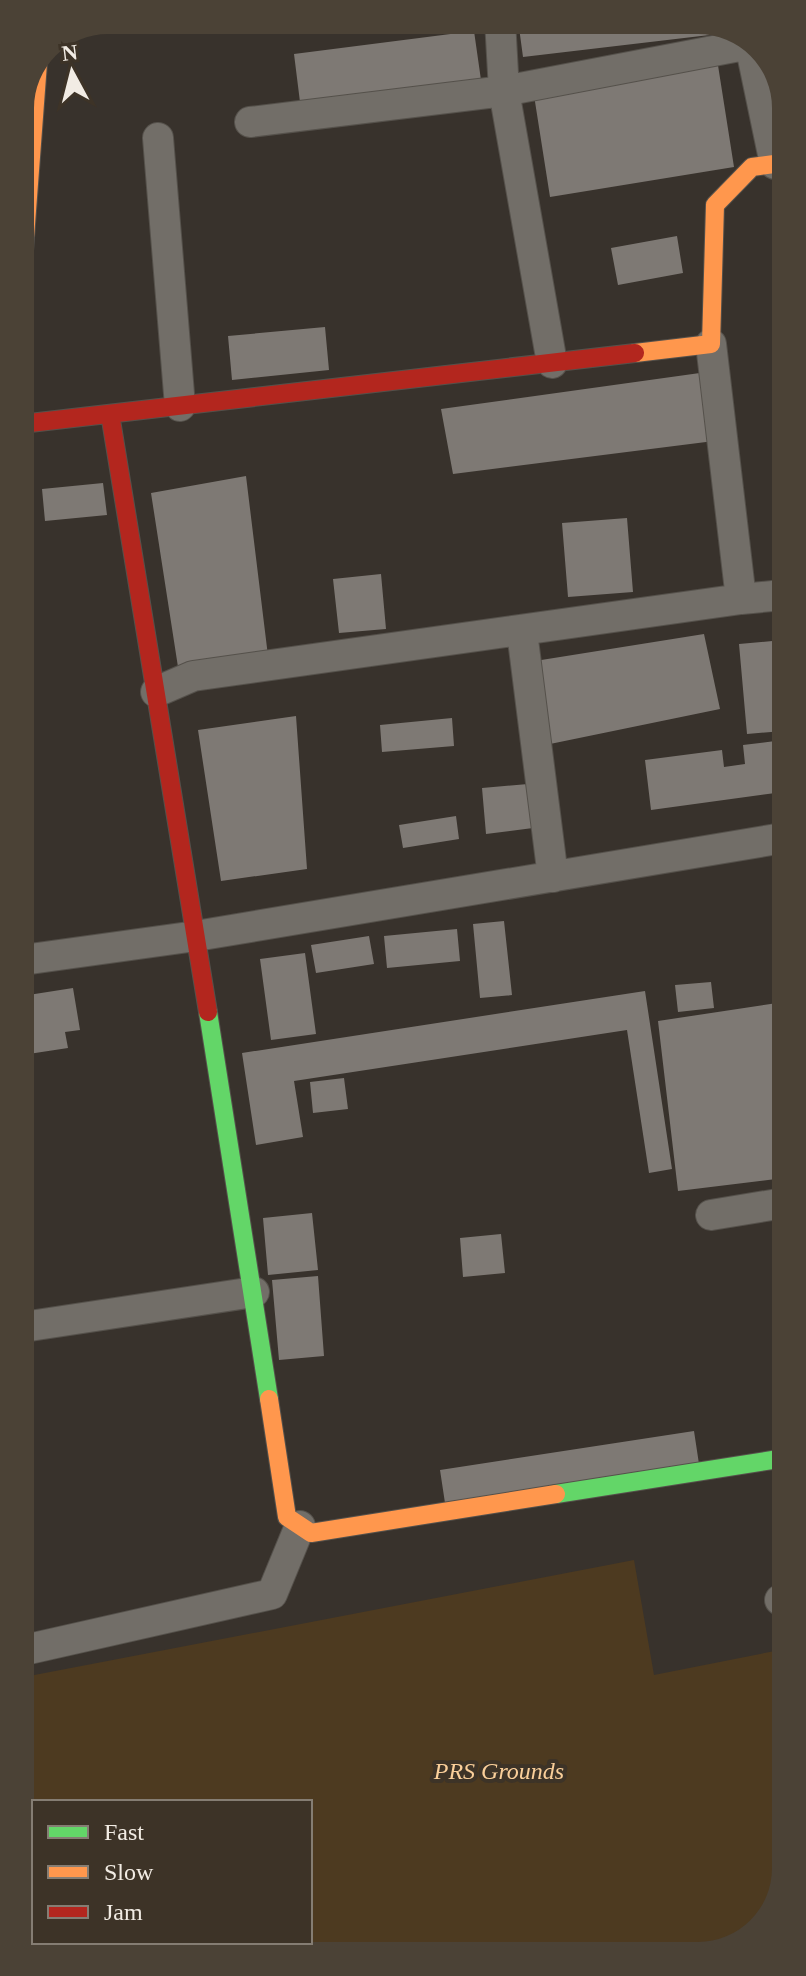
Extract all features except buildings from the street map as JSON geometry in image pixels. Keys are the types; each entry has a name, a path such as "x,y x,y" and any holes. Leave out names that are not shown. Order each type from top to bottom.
{"street":[{"path":"501,34 504,91 552,363"},
{"path":"250,122 504,91 739,46"},
{"path":"753,58 772,138"},
{"path":"34,117 36,91"},
{"path":"158,138 180,406"},
{"path":"741,599 711,344 715,205 752,167 772,165"},
{"path":"34,423 711,344"},
{"path":"110,414 254,1292 287,1517 311,1533 772,1460"},
{"path":"156,692 193,676 772,596"},
{"path":"522,632 553,877"},
{"path":"34,958 196,936 772,840"},
{"path":"711,1215 772,1205"},
{"path":"34,1325 254,1292"},
{"path":"34,1648 272,1594 300,1526"}],"green space":[{"name":"PRS Grounds","path":"634,1560 654,1675 772,1652 771,1883 754,1917 735,1932 708,1941 312,1942 312,1800 34,1800 34,1675"}],"traffic: fast":[{"path":"208,1012 269,1399"},
{"path":"556,1494 772,1460"}],"traffic: slow":[{"path":"34,117 36,91"},
{"path":"635,353 711,344 715,205 752,167 772,164"},
{"path":"269,1399 287,1517 311,1533 556,1494"}],"traffic: jam":[{"path":"34,422 635,353"},
{"path":"110,414 208,1012"}]}
